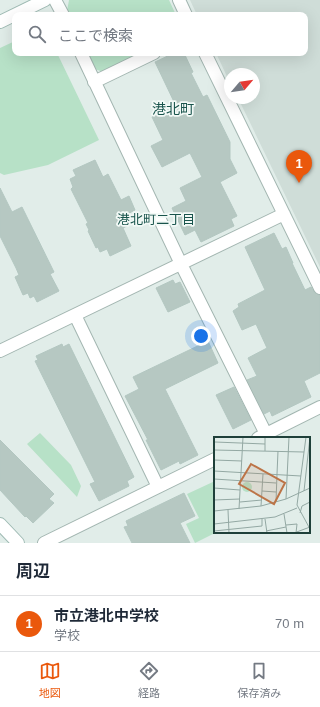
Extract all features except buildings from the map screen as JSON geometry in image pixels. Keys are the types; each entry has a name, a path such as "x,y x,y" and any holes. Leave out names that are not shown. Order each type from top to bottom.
{"street":[{"path":"20,12 45,0"},
{"path":"55,0 61,12"},
{"path":"179,0 185,12"},
{"path":"0,22 12,16"},
{"path":"81,56 262,436 320,407"},
{"path":"94,82 148,56"},
{"path":"205,56 320,288"},
{"path":"0,351 284,214"},
{"path":"75,315 158,487"},
{"path":"44,543 214,459"},
{"path":"0,524 18,543"}],"shaded area":[{"path":"190,0 320,0 320,267 241,104 260,104 260,68 224,68 224,70 217,56 308,56 308,12 196,12"}],"green space":[{"path":"69,0 169,0 175,12 68,12"},
{"path":"12,42 12,56 58,56 99,140 48,165 4,175 0,173 0,48"},
{"path":"89,56 135,56 103,72 95,69"},
{"path":"40,433 71,465 81,486 77,497 27,444"},
{"path":"214,481 215,533 195,543 186,524 199,518 187,494"}],"place":[{"name":"市立港北中学校","path":"299,183"}],"district":[{"name":"港北町","path":"173,109"},
{"name":"港北町二丁目","path":"156,219"}]}
